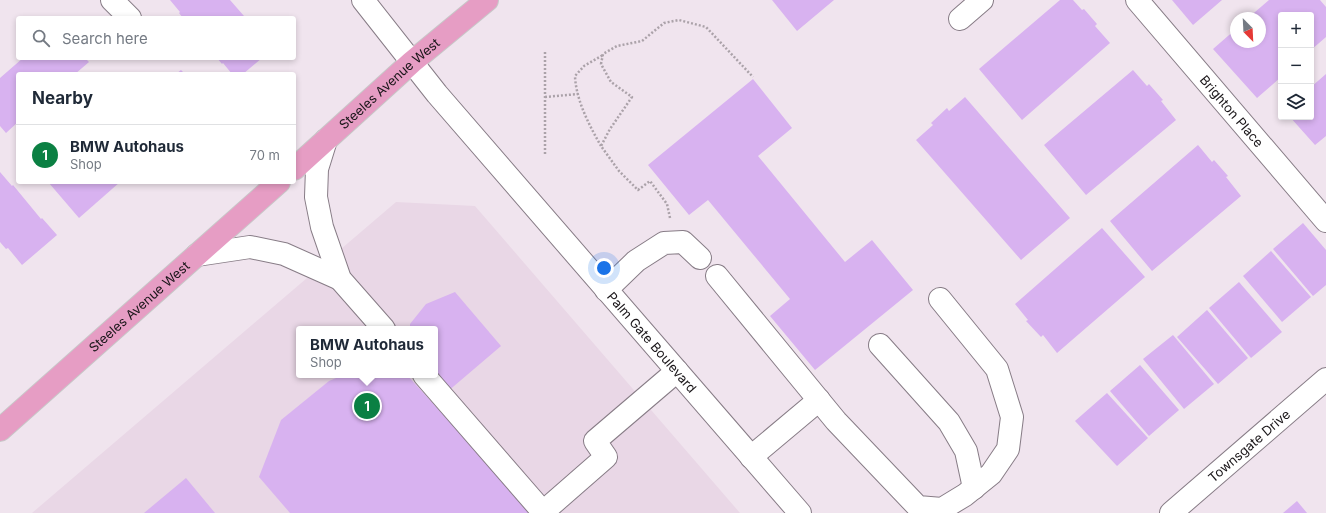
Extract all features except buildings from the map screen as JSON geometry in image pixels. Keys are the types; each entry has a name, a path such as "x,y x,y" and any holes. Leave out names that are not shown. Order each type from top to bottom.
{"main road":[{"name":"Steeles Avenue West","path":"296,166 412,62 487,0"},
{"name":"Steeles Avenue West","path":"0,430 277,184"}],"street":[{"path":"112,0 128,16"},
{"name":"Palm Gate Boulevard","path":"363,0 436,94 800,513"},
{"path":"960,19 982,0"},
{"name":"Brighton Place","path":"1137,0 1326,221"},
{"path":"326,140 317,169 316,197 322,227 340,279 381,326"},
{"path":"606,290 636,261 664,243 683,242 700,258"},
{"path":"197,255 250,247 284,254 340,279"},
{"path":"717,276 836,421 918,507 942,509 965,495 992,474 1008,449 1012,417 997,370 940,299"},
{"path":"880,344 949,422 966,451 974,488"},
{"path":"427,378 543,513 606,457 595,441 677,371"},
{"name":"Townsgate Drive","path":"1171,513 1326,378"},
{"path":"751,457 819,400"}],"path":[{"path":"671,220 667,204 650,181 638,190 619,171 601,146 591,127 578,94 575,76 584,66 617,46 642,41 664,24 678,20 706,27 753,77"},
{"path":"545,51 545,154"},
{"path":"601,146 610,129 632,97 611,82 601,64 603,54"},
{"path":"544,97 578,94"}],"shaded area":[{"path":"396,202 475,206 740,513 32,513"}],"place":[{"name":"BMW Autohaus","path":"367,406"}]}
